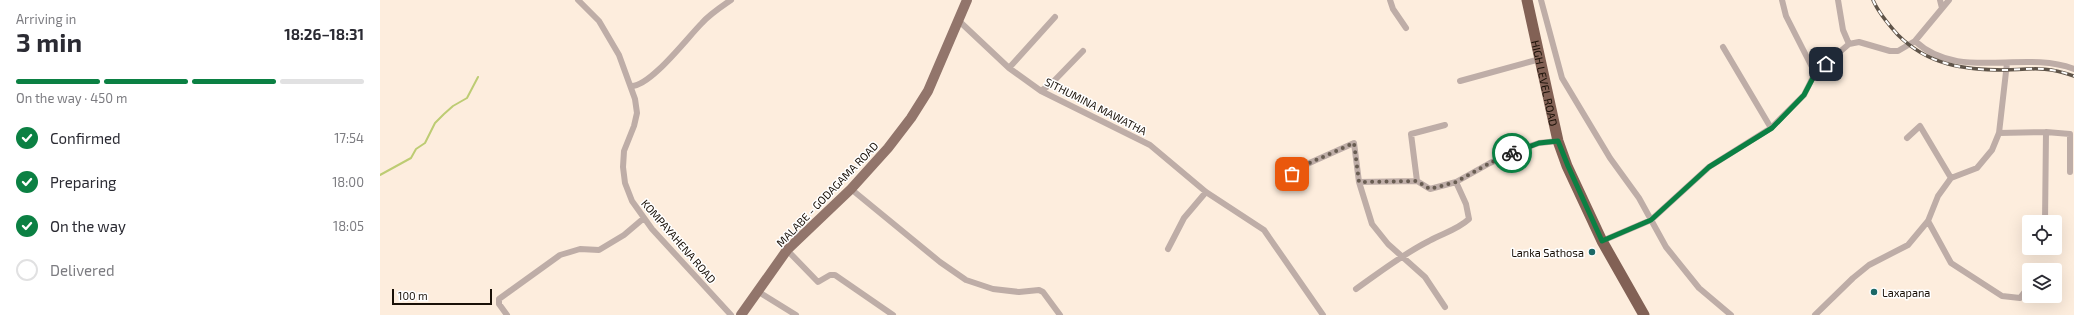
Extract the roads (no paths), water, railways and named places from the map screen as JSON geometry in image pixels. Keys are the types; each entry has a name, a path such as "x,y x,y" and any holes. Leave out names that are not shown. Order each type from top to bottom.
{"highway":[{"name":"HIGH LEVEL ROAD","path":"1527,0 1558,141 1602,241 1644,315"}],"main road":[{"name":"MALABE - GODAGAMA ROAD","path":"741,315 787,250 851,189 888,148 928,92 967,0"}],"street":[{"name":"KOMPAYAHENA ROAD","path":"578,0 599,21 619,54 631,86 637,113 624,151 625,183 632,201 644,218 732,315"},
{"path":"583,5 588,0"},
{"path":"631,86 638,86 650,78 703,22 731,0"},
{"path":"1390,0 1393,9 1406,28"},
{"path":"1541,0 1562,78 1610,158 1639,198 1666,246 1699,288 1731,315"},
{"path":"1782,0 1786,16 1815,74"},
{"path":"1838,0 1843,30 1849,44"},
{"path":"1940,0 1942,8"},
{"path":"1602,241 1651,220 1709,167 1772,128 1804,95 1815,74 1849,44 1859,42 1890,51 1898,51 1915,41 1949,0"},
{"path":"1009,68 1055,17"},
{"name":"SITHUMINA MAWATHA","path":"958,20 1009,68 1041,91 1150,145 1206,192 1264,230 1283,254 1323,315"},
{"path":"1915,41 1924,50 1943,58 1967,64 2035,62 2065,66 2074,69"},
{"path":"1723,48 1772,128"},
{"path":"1041,91 1052,83 1083,51"},
{"path":"1460,82 1540,59"},
{"path":"1815,315 1853,278 1869,265 1908,245 1928,221 1938,196 1951,178 1977,168 1992,150 1999,133 2007,63"},
{"path":"1417,181 1411,134 1445,125"},
{"path":"1907,138 1920,126 1951,178"},
{"path":"1999,133 2046,132 2072,134 2070,172"},
{"path":"2045,215 2046,132"},
{"path":"1359,182 1417,181 1430,189 1456,182 1490,163 1519,150 1539,143 1558,141"},
{"path":"1292,174 1296,169 1354,143 1359,182 1372,224 1388,244 1425,277 1445,307"},
{"path":"1356,289 1402,256 1429,240 1460,227 1469,219 1466,204 1456,182"},
{"path":"851,189 940,262 966,280 994,289 1020,292 1039,290 1043,292 1060,315"},
{"path":"1168,249 1184,218 1206,192"},
{"path":"507,315 499,304 499,299 560,255 580,248 599,250 624,235 644,218"},
{"path":"1928,221 1951,262 2002,296 2020,298 2022,295"},
{"path":"787,250 818,282 830,275 835,275 893,315"},
{"path":"757,291 796,315"}],"waterway":[{"path":"380,175 411,158 416,149 425,143 435,123 453,106 467,98 478,77"}],"railway":[{"path":"1873,0 1887,23 1898,35 1922,53 1947,64 1990,70 2047,69 2074,76"}],"place":[{"name":"Lanka Sathosa","path":"1592,252"},
{"name":"Laxapana","path":"1874,292"}]}
